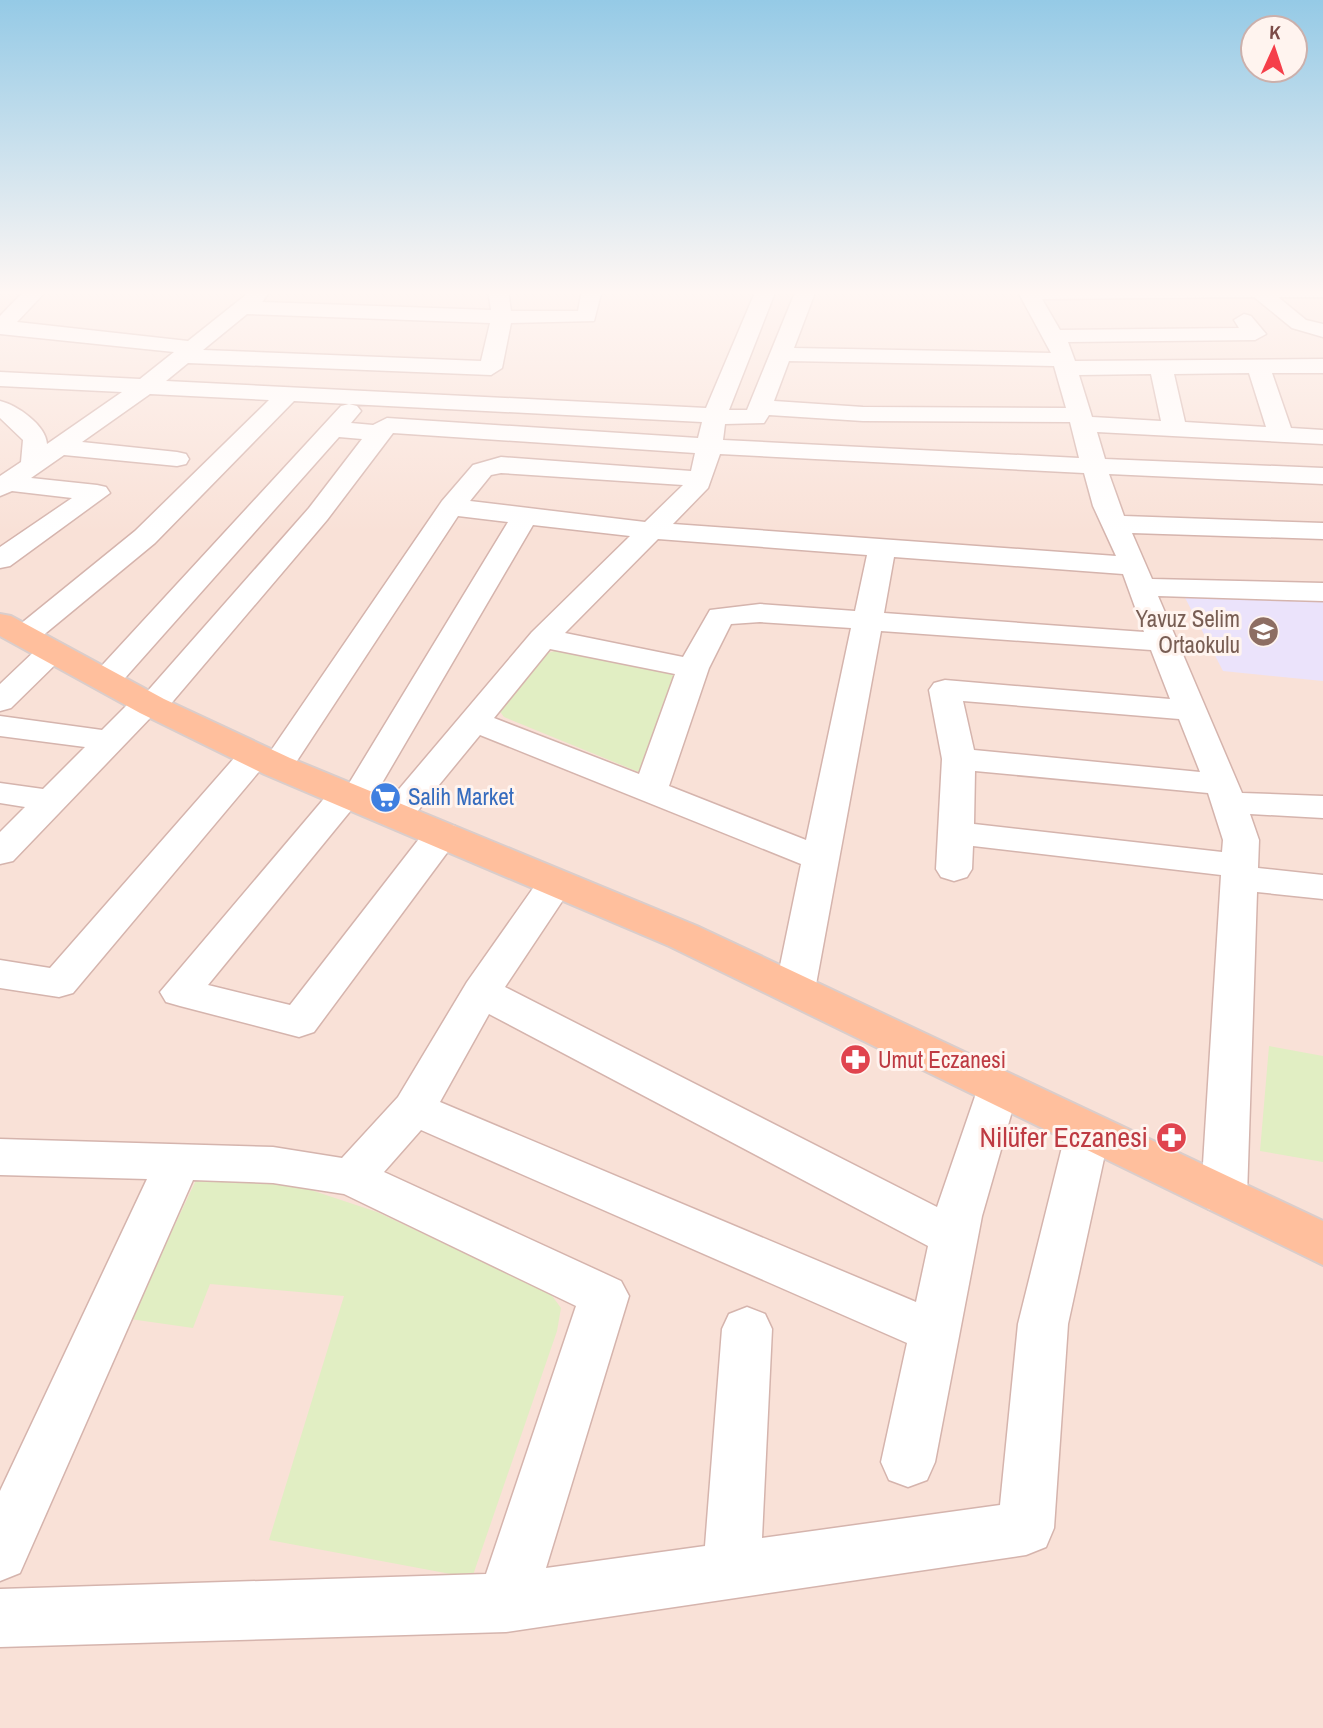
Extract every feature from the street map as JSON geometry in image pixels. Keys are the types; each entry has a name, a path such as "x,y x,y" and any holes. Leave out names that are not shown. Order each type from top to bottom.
{"main road":[{"path":"25,636 149,704 266,760 683,936 1323,1244"}],"street":[{"path":"2,477 34,463 59,447 165,371"},
{"path":"470,403 490,371"},
{"path":"395,816 476,722 543,638 685,500 700,479 715,416 733,371"},
{"path":"0,379 757,418 775,371"},
{"path":"825,371 865,386 1070,383 1175,429 1323,437"},
{"path":"1064,371 1114,524 1226,793 1241,840 1224,1196"},
{"path":"761,407 865,386 1070,383 1117,371"},
{"path":"934,392 1070,383 1140,371"},
{"path":"1162,371 1175,429"},
{"path":"1260,371 1281,435"},
{"path":"0,701 25,636 145,537 289,393"},
{"path":"106,680 361,397"},
{"path":"0,408 14,416 35,439 34,463"},
{"path":"0,853 149,704 318,514 387,425 710,446 1323,476"},
{"path":"334,429 379,433"},
{"path":"59,447 177,459"},
{"path":"0,974 59,983 266,760 482,470 501,465 700,479"},
{"path":"0,561 97,493 2,477"},
{"path":"452,507 653,531 882,548 1137,576 1323,592"},
{"path":"442,834 299,1022 180,992 351,797 524,517"},
{"path":"1114,524 1323,531"},
{"path":"795,990 882,548"},
{"path":"650,791 693,668 720,616 760,613 1163,642"},
{"path":"543,638 693,668"},
{"path":"954,869 959,759 944,690 1192,710"},
{"path":"476,722 821,859"},
{"path":"0,726 111,741"},
{"path":"959,759 1323,807"},
{"path":"0,793 51,801"},
{"path":"956,833 1240,872 1323,887"},
{"path":"352,1177 414,1109 481,992 556,882"},
{"path":"481,992 953,1237"},
{"path":"908,1462 953,1237 997,1087"},
{"path":"414,1109 934,1332"},
{"path":"0,1618 506,1603 1027,1528 1043,1324 1088,1131"},
{"path":"0,1157 179,1160 273,1165 352,1177 604,1296 506,1603"},
{"path":"0,1553 179,1160"},
{"path":"732,1570 747,1329"}],"shaded area":[{"path":"0,371 1323,371 1323,1728 0,1728"},
{"name":"Yavuz Selim Ortaokulu","path":"1180,588 1323,592 1323,681 1223,671"}],"green space":[{"path":"564,648 670,669 676,677 641,773 504,717 495,705 539,656"},
{"path":"1269,1046 1323,1056 1323,1162 1260,1151"},
{"path":"198,1176 296,1185 377,1212 550,1293 561,1308 557,1331 472,1578 269,1540 344,1296 210,1284 193,1328 130,1319"}],"place":[{"name":"Yavuz Selim Ortaokulu","path":"1263,632"},
{"name":"Salih Market","path":"385,797"},
{"name":"Umut Eczanesi","path":"855,1060"},
{"name":"Nilüfer Eczanesi","path":"1171,1137"}]}
